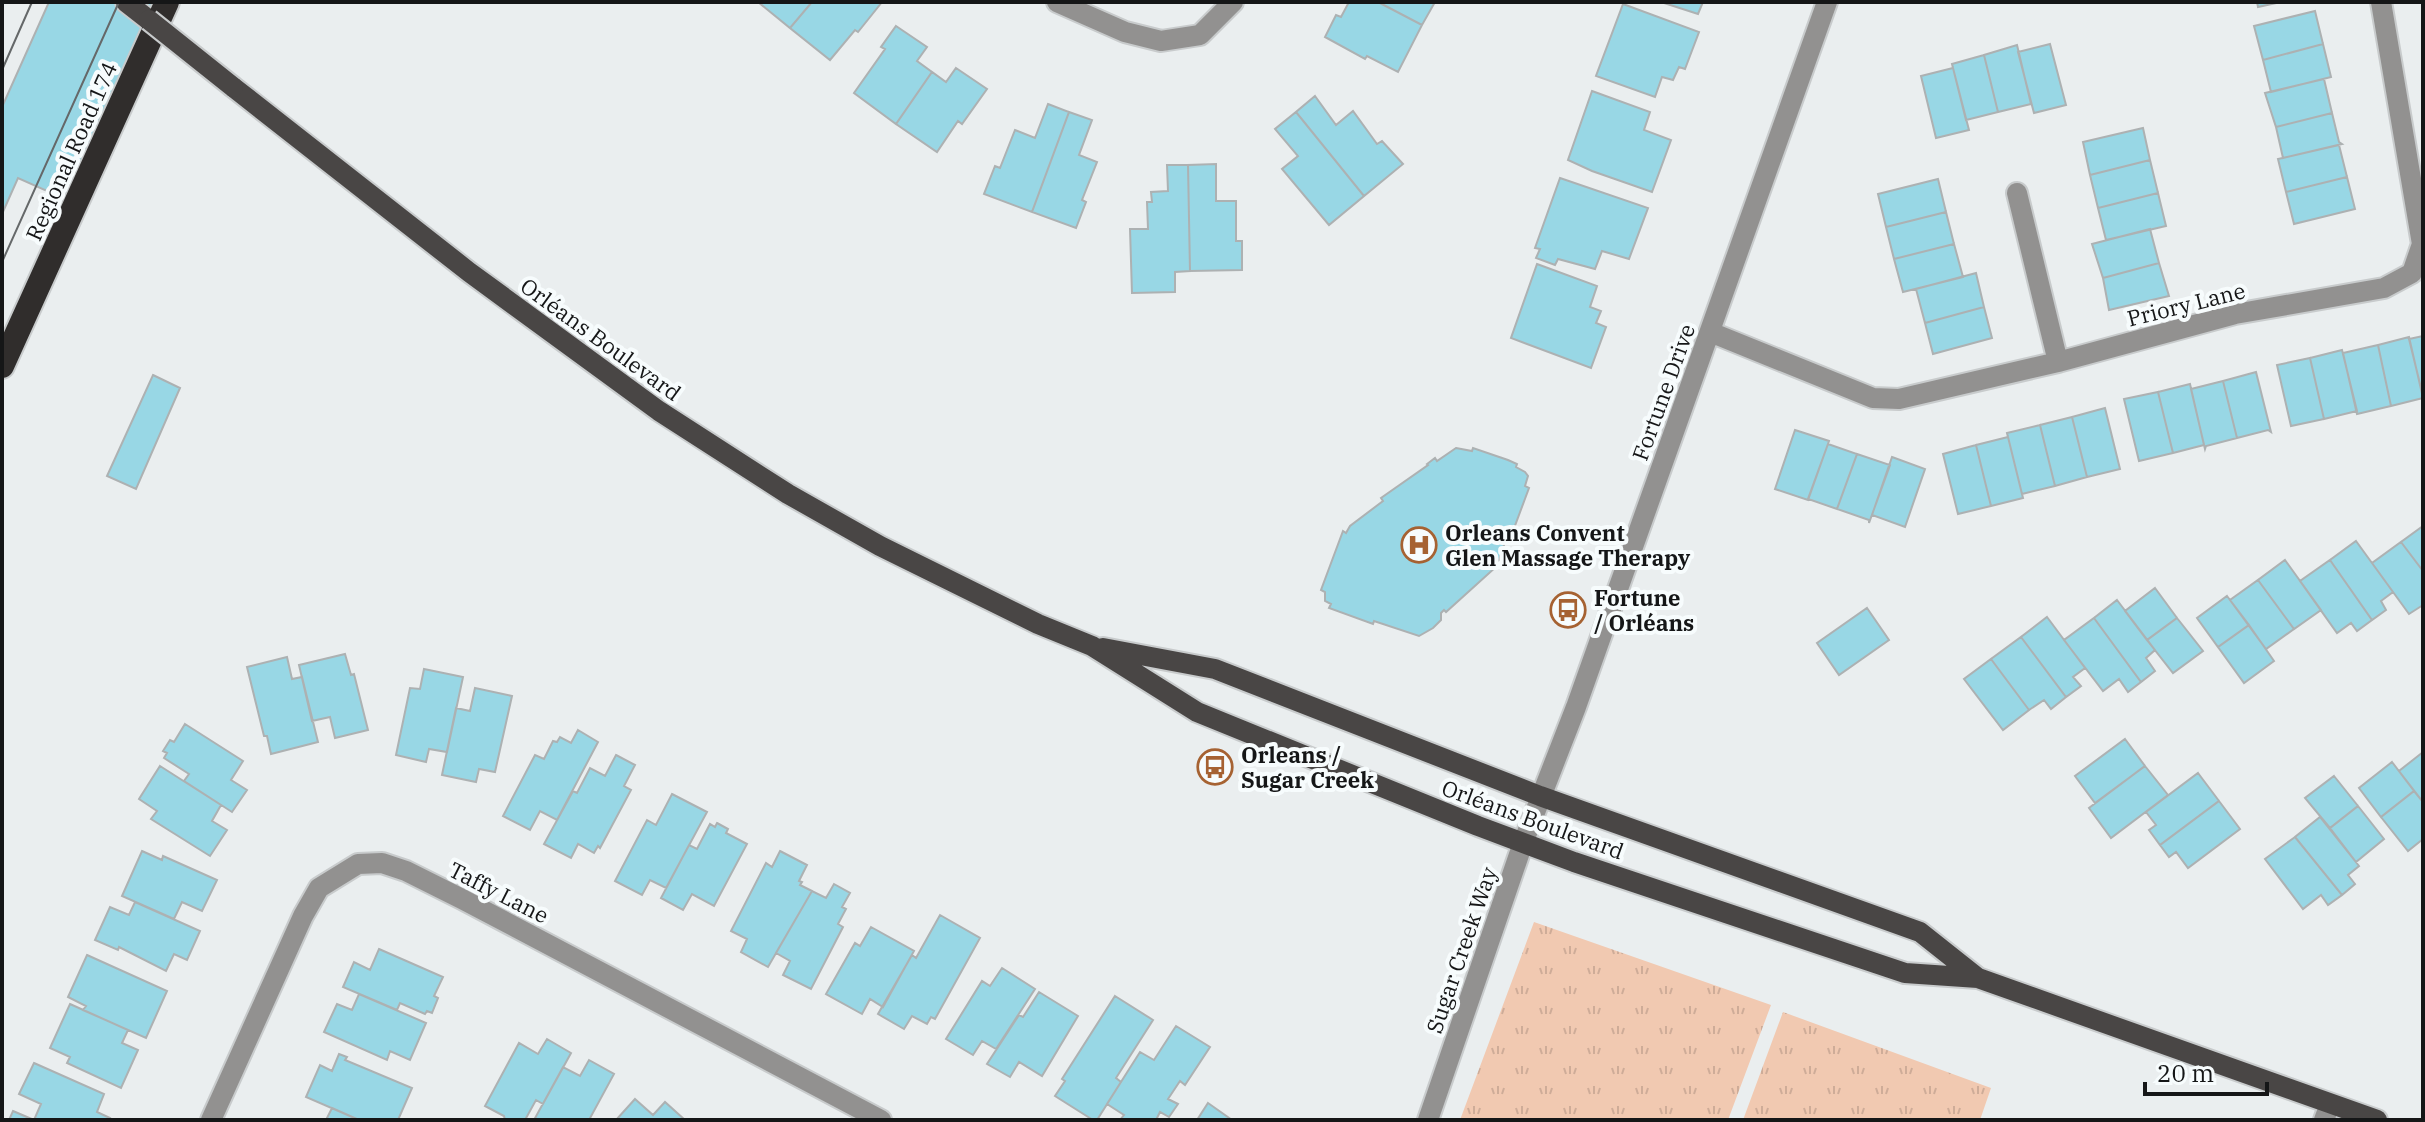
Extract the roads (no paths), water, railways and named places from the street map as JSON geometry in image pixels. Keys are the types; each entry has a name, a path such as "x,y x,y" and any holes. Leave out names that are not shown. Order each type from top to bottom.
{"highway":[{"name":"Regional Road 174","path":"2,366 167,2"}],"main road":[{"name":"Orléans Boulevard","path":"126,2 469,272 659,411 788,494 880,546 1038,624 1092,646 1197,712 1523,843 1905,973 1978,978 2327,1112 2377,1120"},
{"name":"Orléans Boulevard","path":"1092,646 1215,669 1540,796 1920,932 1978,978"}],"street":[{"path":"1057,2 1125,32 1161,41 1200,35 1233,2"},
{"name":"Fortune Drive","path":"1540,796 1576,707 1827,2"},
{"name":"Priory Lane","path":"1710,332 1873,398 1899,399 2058,362 2235,314 2384,288 2412,273 2422,244 2381,2"},
{"path":"2017,193 2058,362"},
{"name":"Sugar Creek Way","path":"1428,1120 1540,796"},
{"name":"Taffy Lane","path":"211,1120 303,916 319,888 358,864 382,863 406,871 462,899 881,1120"}],"tram line":[{"path":"2,70 32,2"},
{"path":"2,262 119,2"}],"place":[{"name":"Orleans Convent Glen Massage Therapy","path":"1419,545"},
{"name":"Fortune / Orléans","path":"1568,610"},
{"name":"Orleans / Sugar Creek","path":"1215,767"}]}
